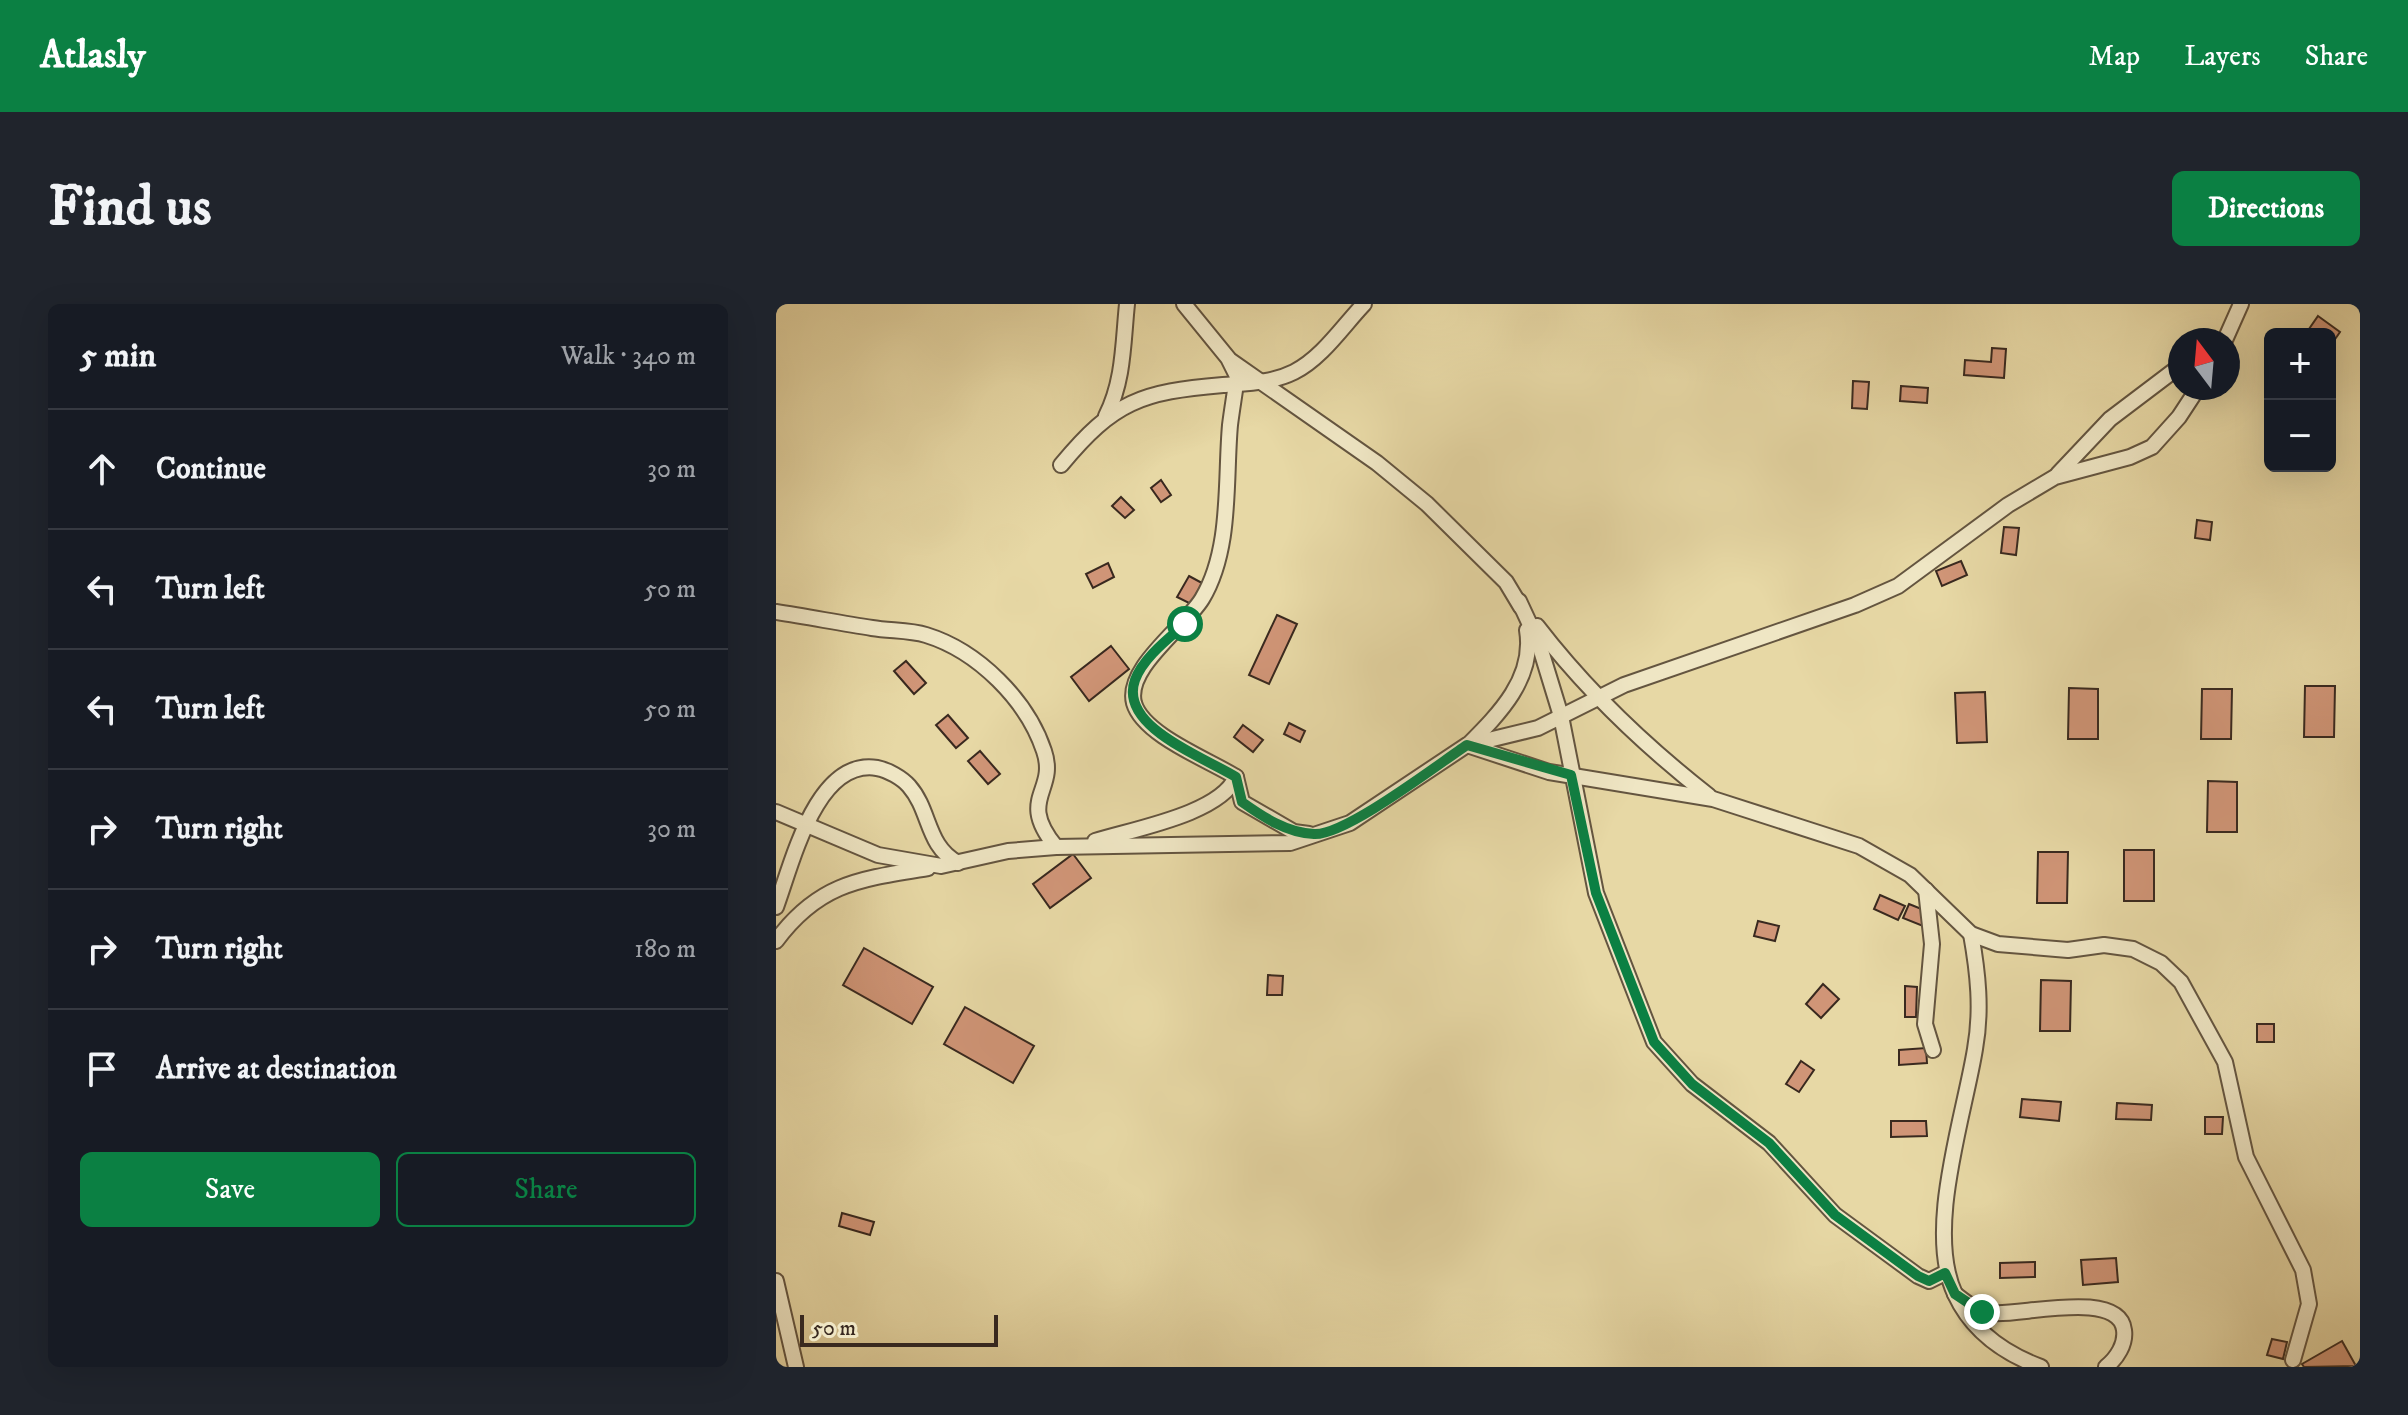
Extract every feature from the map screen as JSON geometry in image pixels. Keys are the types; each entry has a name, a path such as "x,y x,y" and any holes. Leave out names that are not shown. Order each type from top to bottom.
{"lane":[{"path":"1061,465 1106,416 1115,397 1121,372 1127,304"},
{"path":"1184,304 1228,358 1259,383 1302,408 1427,504 1506,582 1596,697 1666,763 1713,799"},
{"path":"1106,416 1149,396 1259,383 1297,371 1364,304"},
{"path":"2231,328 2241,307"},
{"path":"1228,358 1237,376 1224,524 1214,567 1204,596 1185,624 1157,650 1135,679 1135,707 1148,725 1236,777 1242,802 1294,832 1318,835"},
{"path":"1467,745 1538,728 1596,697 1898,586 2008,505 2055,477 2110,419 2168,375"},
{"path":"2055,477 2130,457 2152,447 2190,400"},
{"path":"1519,601 1539,644 1561,716 1596,893 1654,1042 1692,1084 1769,1143 1835,1215 1918,1276 1929,1281 1945,1273"},
{"path":"776,941 806,906 847,883 1008,851 1079,846 1290,843 1350,823 1467,745 1498,715 1524,670 1530,645 1519,601"},
{"path":"776,612 925,635 953,647 992,673 1019,706 1044,751 1048,767 1038,817 1041,828 1056,847"},
{"path":"1467,745 1571,775 1713,799 1859,846 1910,875 1971,934 1998,944 2068,950 2104,945 2133,949 2161,963 2181,982 2225,1062 2246,1157 2303,1270 2309,1304 2293,1360"},
{"path":"776,907 807,825 823,793 836,781 866,766 884,769 909,786 937,846 958,863"},
{"path":"1079,846 1213,804 1230,791 1236,777"},
{"path":"776,812 878,855 941,866"},
{"path":"1926,890 1932,944 1925,1024 1933,1050"},
{"path":"1971,934 1980,1006 1975,1049 1950,1166 1945,1273 1965,1317 1991,1342 2041,1367"},
{"path":"776,1281 796,1367"},
{"path":"1955,1294 1971,1307 1997,1314 2086,1307 2109,1311 2120,1318 2124,1343 2106,1367"}],"building":[{"path":"2318,316 2334,328 2310,328"},
{"path":"1992,348 2006,349 2004,378 1964,375 1965,360 1991,362"},
{"path":"1853,381 1869,382 1867,409 1852,408"},
{"path":"1901,386 1928,388 1927,403 1900,401"},
{"path":"1161,480 1171,495 1161,502 1151,488"},
{"path":"1121,497 1134,510 1125,518 1112,506"},
{"path":"2197,520 2212,522 2210,540 2195,538"},
{"path":"2004,527 2019,528 2016,555 2001,553"},
{"path":"1961,561 1967,575 1942,586 1936,571"},
{"path":"1108,563 1114,577 1093,588 1086,574"},
{"path":"1189,576 1202,583 1191,604 1177,597"},
{"path":"1277,615 1297,624 1269,684 1249,675"},
{"path":"1111,646 1129,669 1089,701 1071,677"},
{"path":"906,661 926,683 914,694 894,671"},
{"path":"2305,686 2335,686 2334,737 2304,737"},
{"path":"2069,688 2098,689 2098,739 2068,739"},
{"path":"2202,689 2232,689 2231,739 2201,739"},
{"path":"1985,692 1987,742 1957,743 1955,693"},
{"path":"948,715 968,738 956,748 936,725"},
{"path":"1289,723 1305,731 1300,742 1284,734"},
{"path":"1243,725 1263,740 1253,752 1234,737"},
{"path":"980,751 1000,774 988,784 968,761"},
{"path":"2208,781 2237,782 2237,832 2207,832"},
{"path":"2124,850 2154,850 2154,901 2124,901"},
{"path":"2038,852 2068,852 2067,903 2037,903"},
{"path":"1073,854 1091,878 1050,908 1033,884"},
{"path":"1880,895 1905,906 1898,920 1874,909"},
{"path":"1909,904 1934,914 1928,928 1903,918"},
{"path":"1758,921 1779,926 1775,941 1754,936"},
{"path":"864,948 933,987 912,1024 843,985"},
{"path":"1268,975 1283,976 1282,995 1267,995"},
{"path":"2041,980 2071,981 2070,1031 2040,1031"},
{"path":"1823,984 1839,999 1821,1018 1806,1004"},
{"path":"1905,986 1917,987 1916,1017 1905,1017"},
{"path":"965,1007 1034,1046 1013,1083 944,1044"},
{"path":"2257,1024 2274,1024 2274,1042 2257,1042"},
{"path":"1926,1048 1927,1063 1899,1065 1899,1050"},
{"path":"1801,1061 1814,1070 1799,1092 1786,1084"},
{"path":"2022,1099 2061,1102 2059,1121 2020,1117"},
{"path":"2117,1103 2152,1105 2151,1120 2116,1119"},
{"path":"2205,1117 2223,1117 2222,1134 2205,1134"},
{"path":"1891,1121 1926,1121 1927,1136 1891,1137"},
{"path":"842,1213 874,1222 870,1235 839,1226"},
{"path":"2116,1258 2118,1282 2083,1285 2081,1260"},
{"path":"2035,1262 2035,1277 2000,1278 2000,1263"},
{"path":"2272,1339 2287,1342 2283,1359 2267,1355"},
{"path":"2342,1341 2356,1366 2304,1367 2302,1364"}],"route":[{"path":"1185,624 1157,650 1135,679 1135,707 1148,725 1236,777 1242,802 1294,832 1318,835 1350,823 1467,745 1549,772 1571,775 1596,893 1617,942 1644,1023 1654,1042 1692,1084 1769,1143 1835,1215 1918,1276 1929,1281 1945,1273 1955,1294 1982,1312"}]}
